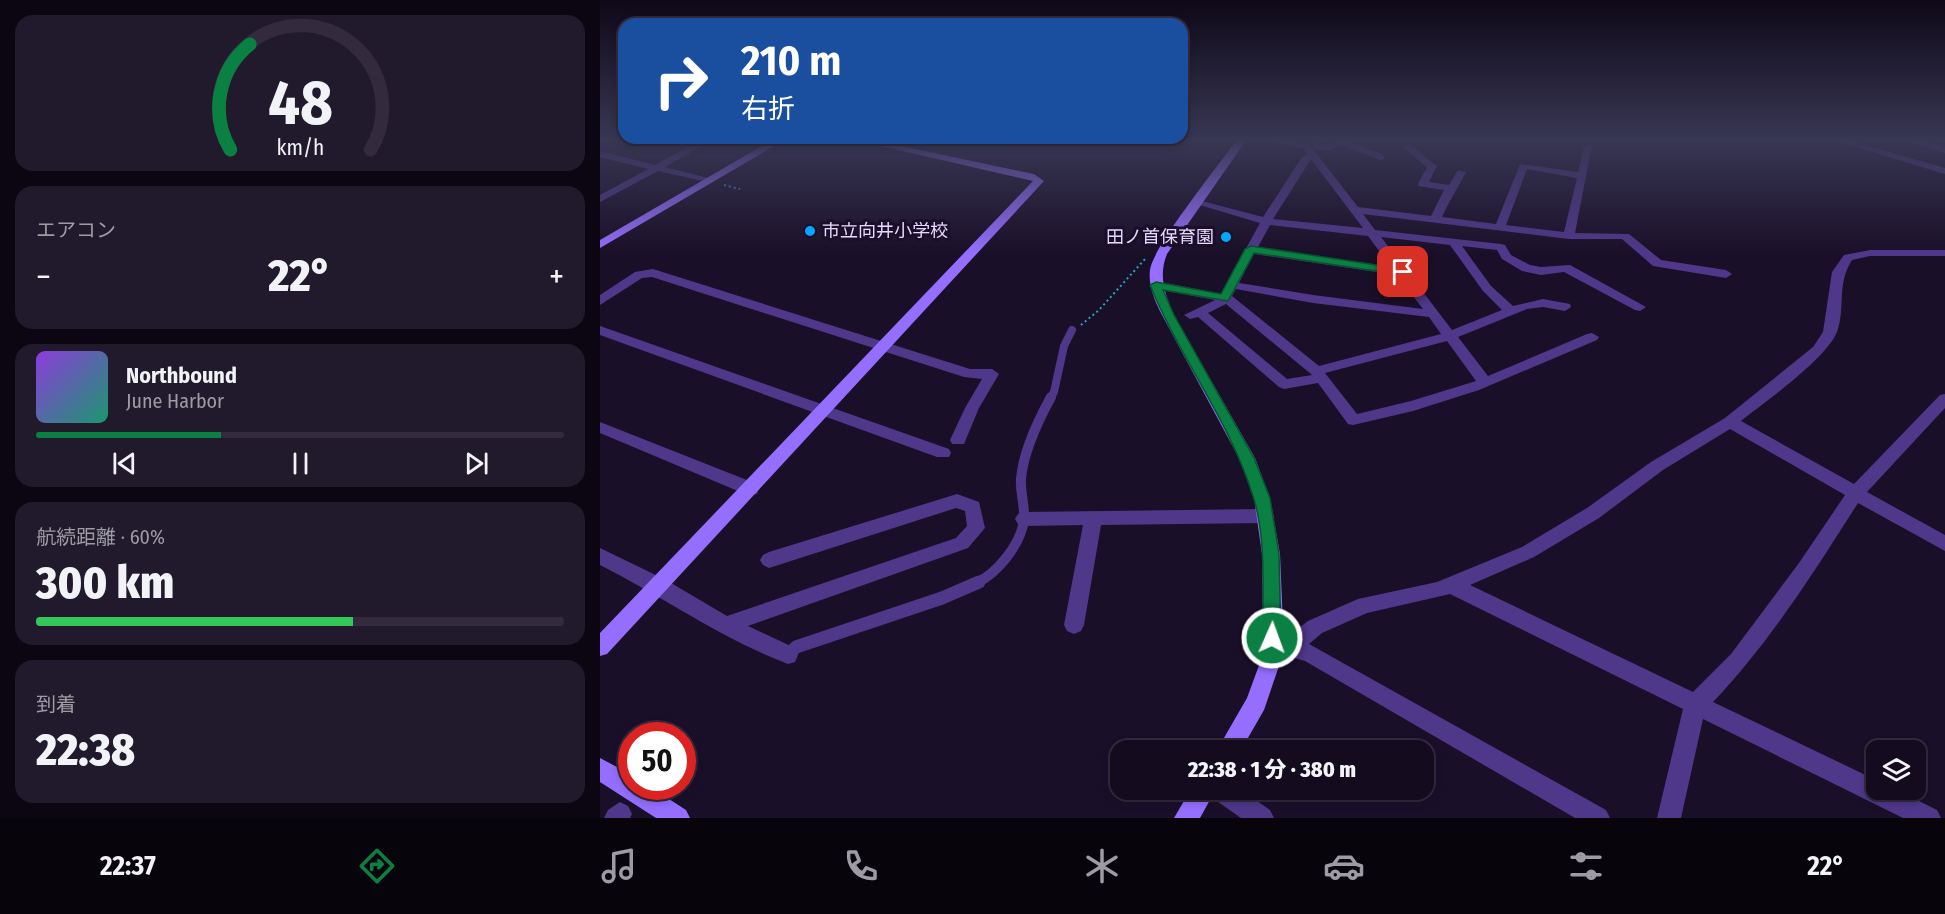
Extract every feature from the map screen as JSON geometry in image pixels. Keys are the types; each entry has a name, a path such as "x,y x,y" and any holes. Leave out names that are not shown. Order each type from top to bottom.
{"street":[{"path":"600,199 639,177"},
{"path":"693,177 708,181"},
{"path":"600,245 715,177"},
{"path":"600,647 1039,181 1034,177"},
{"path":"1216,177 1160,257 1155,270 1156,285 1168,315 1247,458 1262,498 1281,646"},
{"path":"1294,177 1266,221 1224,298 1217,305 1195,313 1284,384 1449,336 1536,303 1552,303 1565,307"},
{"path":"1330,177 1485,382"},
{"path":"1426,177 1423,184 1450,188"},
{"path":"1435,220 1450,188 1454,186 1458,177"},
{"path":"1500,227 1519,177"},
{"path":"1569,236 1583,177"},
{"path":"1198,203 1266,221 1501,247 1506,257 1531,270 1566,268 1639,307"},
{"path":"1354,210 1569,236 1625,236 1657,263 1726,274"},
{"path":"1454,242 1474,272 1503,305 1512,311"},
{"path":"1251,249 1403,272"},
{"path":"1234,740 1256,703 1271,660 1281,646 1315,627 1365,605 1450,585 1528,552 1593,513 1658,466 1730,422 1818,350 1830,332 1838,272 1848,257 1870,253 1945,252"},
{"path":"600,301 639,275 653,273 969,374 992,374 972,408 958,440"},
{"path":"1156,285 1224,298 1319,375 1353,420 1413,406 1485,382 1592,337"},
{"path":"1232,285 1313,299 1434,314"},
{"path":"600,330 943,453"},
{"path":"1669,818 1695,705 1738,661 1806,568 1856,493 1945,399"},
{"path":"1730,422 1945,544"},
{"path":"600,427 751,489"},
{"path":"725,625 768,608 962,543 976,528 973,507 957,501 769,560"},
{"path":"1024,519 1265,516"},
{"path":"1074,625 1094,519"},
{"path":"600,556 659,586 725,625 788,655"},
{"path":"1450,585 1929,818"},
{"path":"1281,646 1312,654 1598,818"},
{"path":"600,769 678,818"},
{"path":"1186,818 1197,800"},
{"path":"1235,800 1262,818"}],"lane":[{"path":"788,655 796,647 942,598 988,578 1020,538 1024,519 1021,478 1036,424 1054,392 1064,346 1072,330"}],"path":[{"path":"1072,330 1101,311 1127,276 1146,258 1160,257"}],"place":[{"name":"市立向井小学校","path":"810,231"},
{"name":"田ノ首保育園","path":"1226,237"}],"route":[{"path":"1272,638 1270,554 1262,498 1247,458 1168,315 1156,285 1224,298 1251,249 1403,272"}]}
